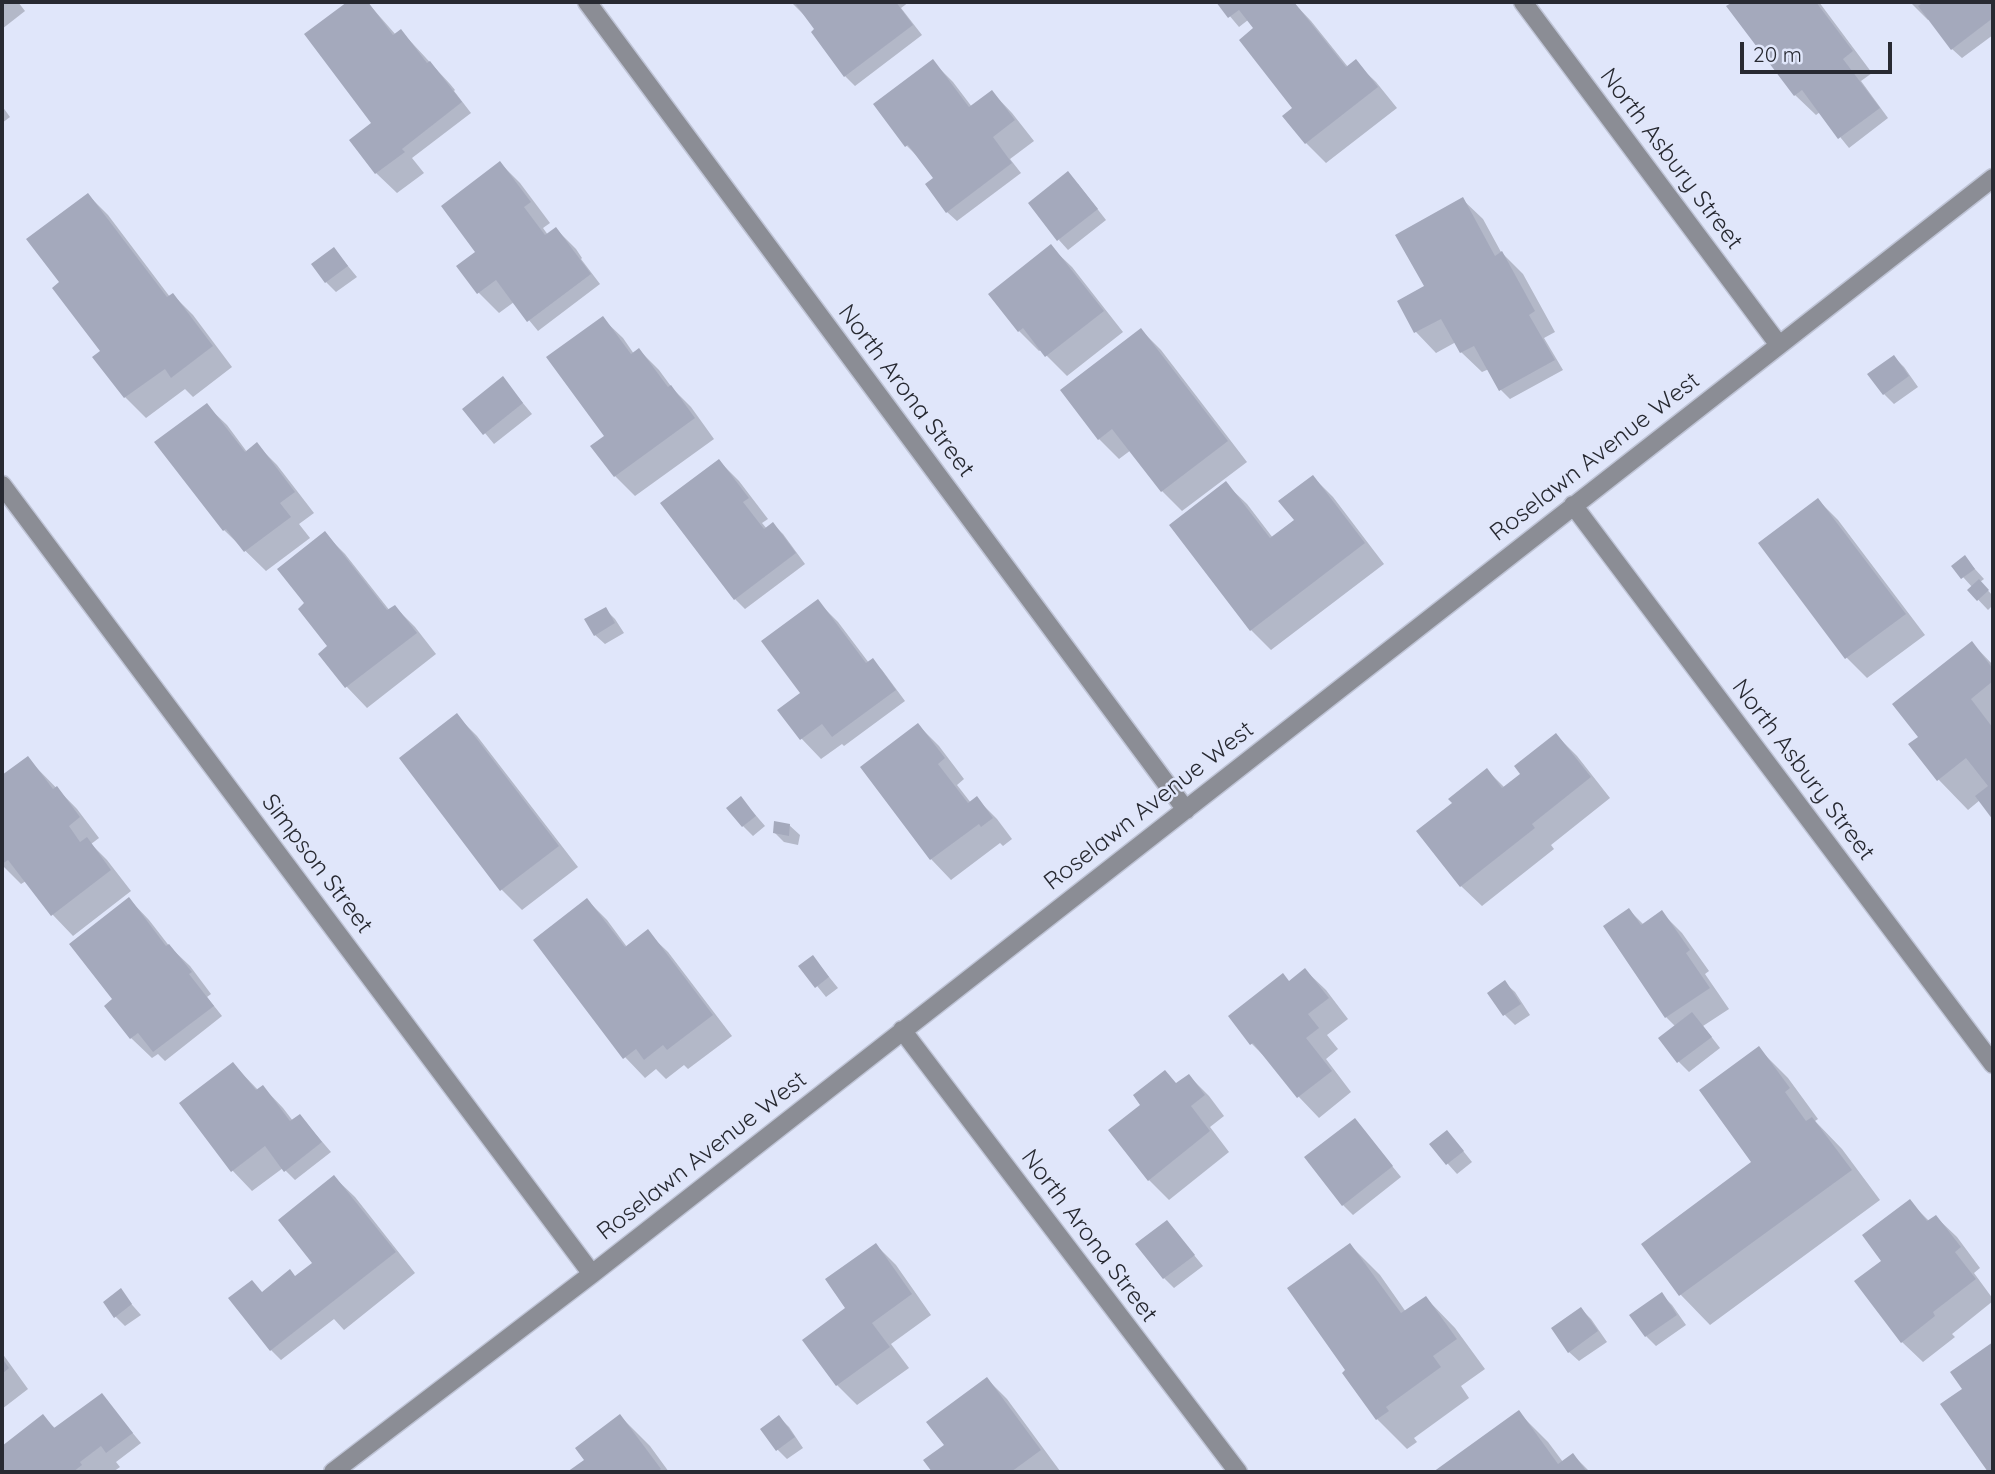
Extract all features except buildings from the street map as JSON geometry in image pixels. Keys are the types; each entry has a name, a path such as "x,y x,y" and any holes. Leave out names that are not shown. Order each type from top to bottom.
{"street":[{"name":"North Arona Street","path":"587,2 1185,810"},
{"name":"North Asbury Street","path":"1523,2 1780,345"},
{"name":"Roselawn Avenue West","path":"333,1472 592,1274 1993,178"},
{"name":"Simpson Street","path":"2,485 592,1274"},
{"name":"North Asbury Street","path":"1573,505 1993,1064"},
{"name":"North Arona Street","path":"902,1030 1238,1472"}]}
